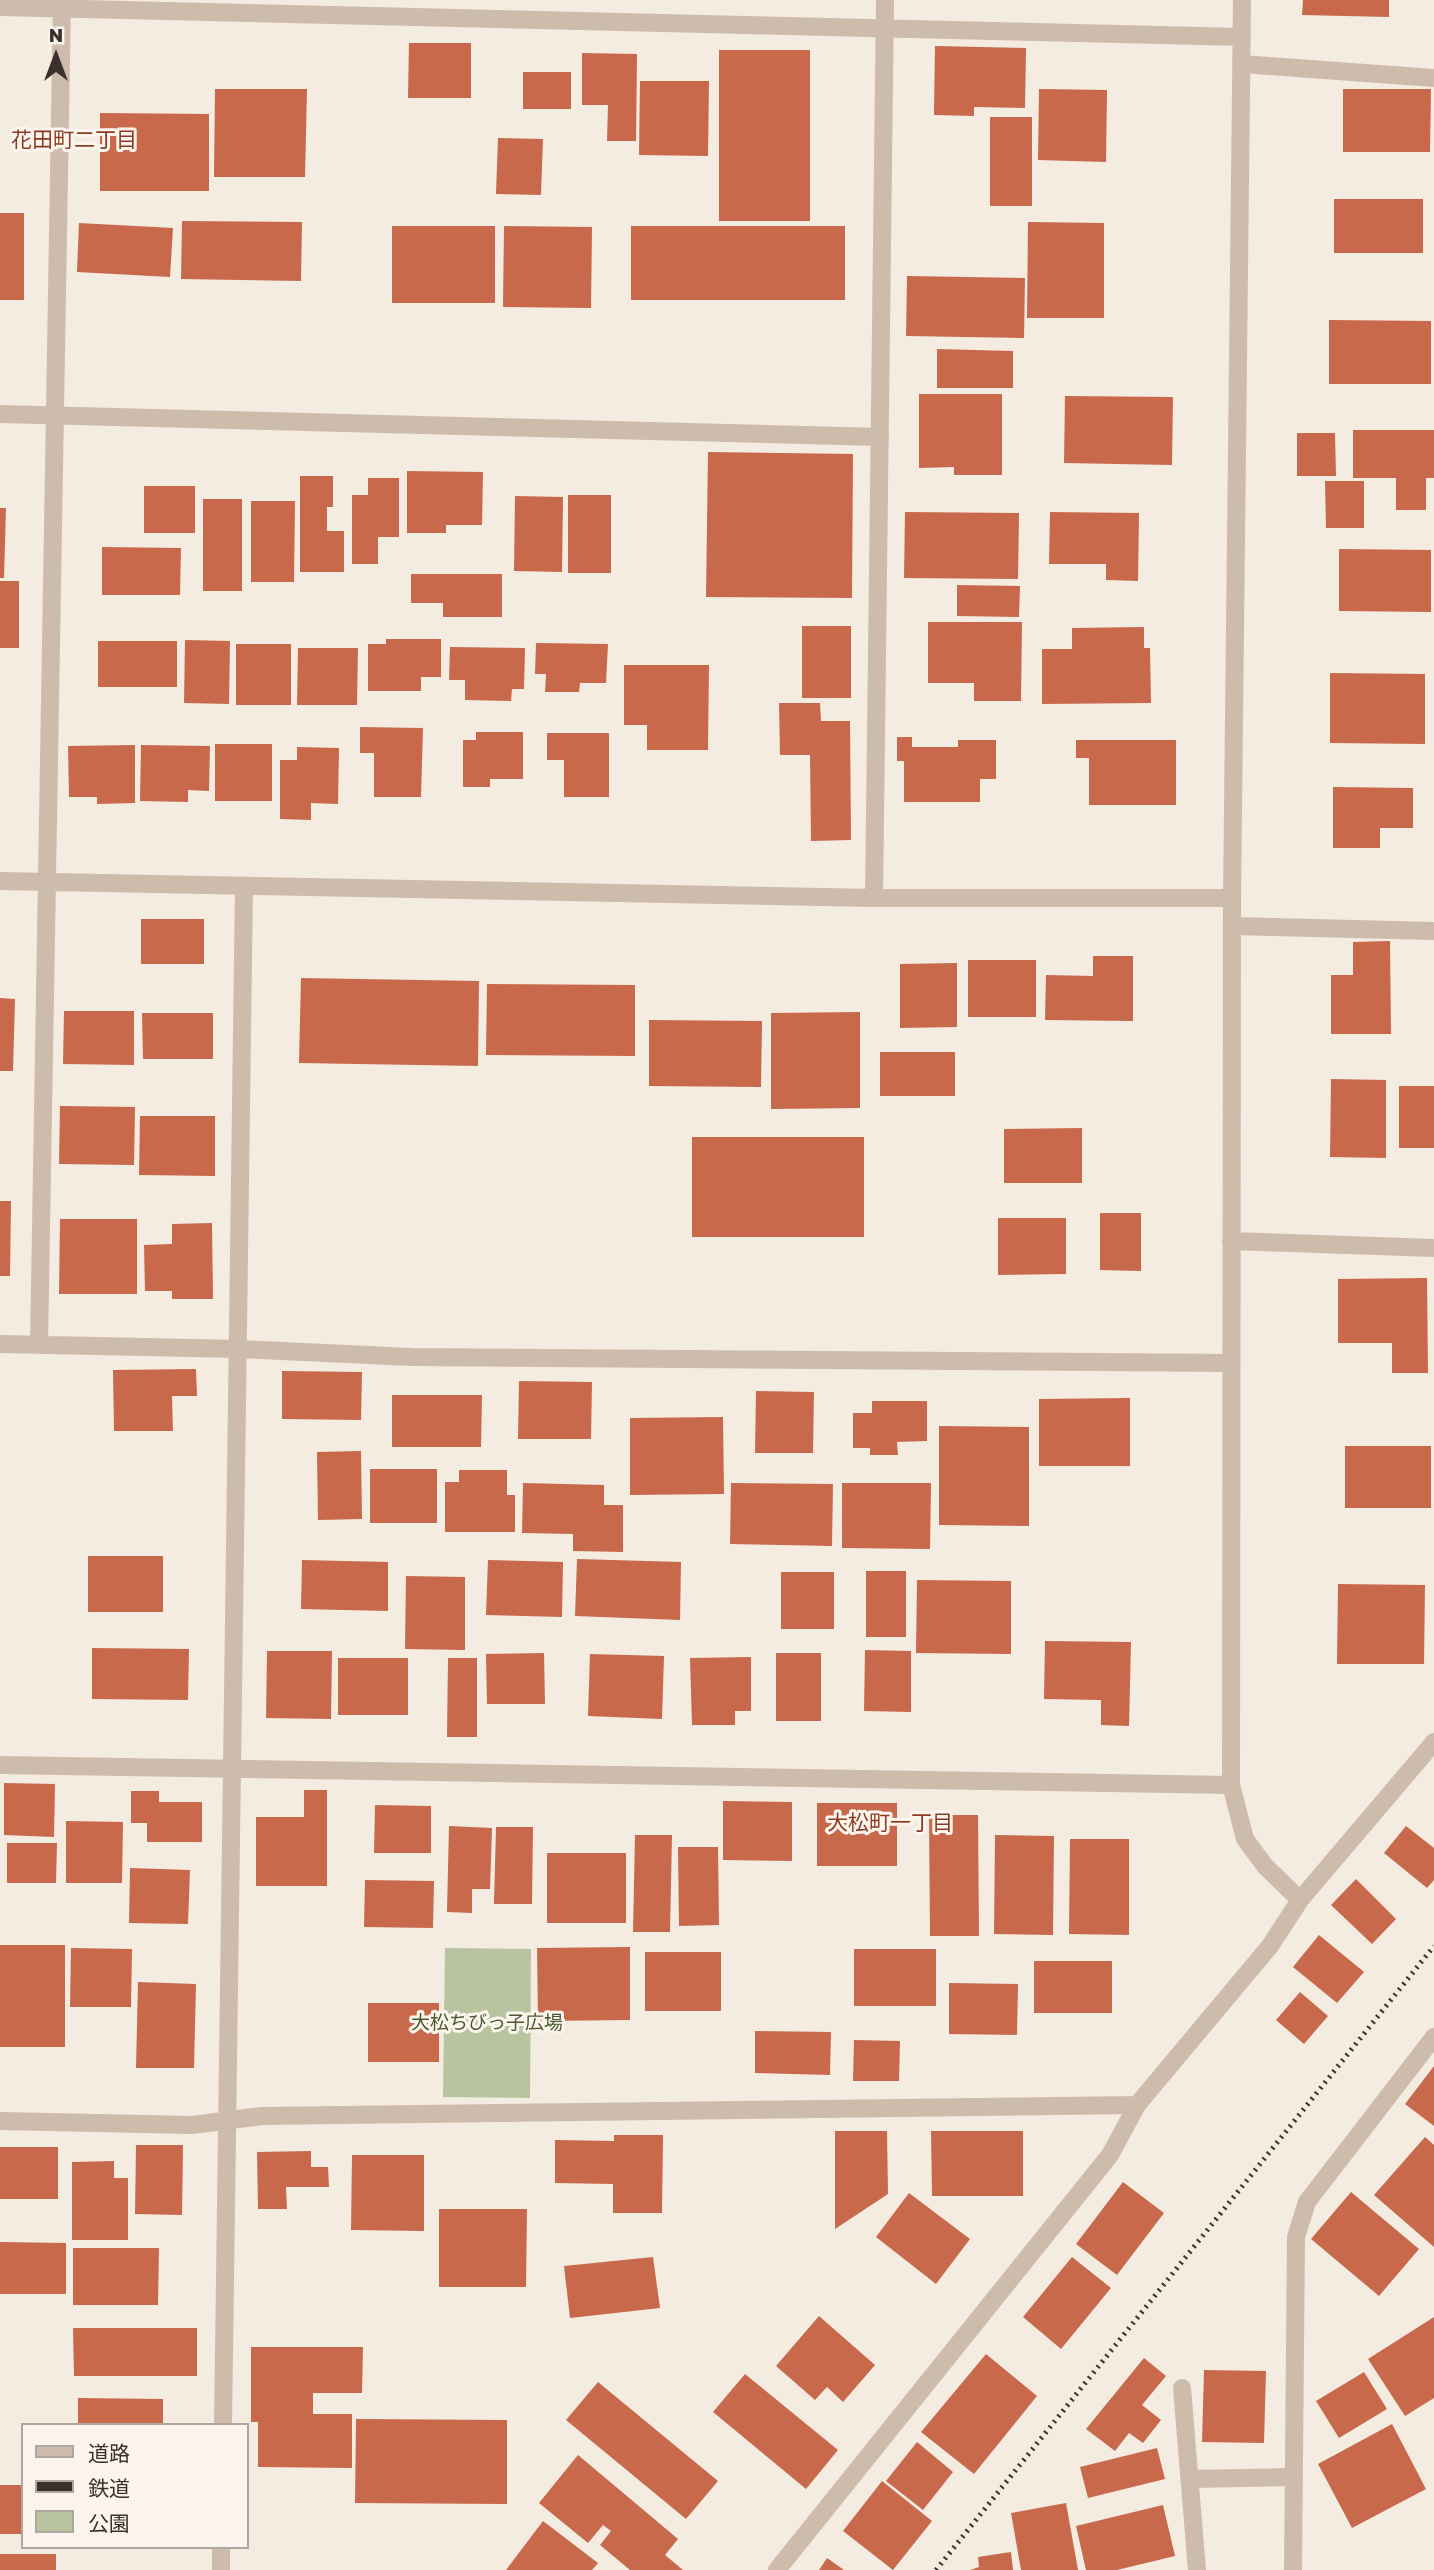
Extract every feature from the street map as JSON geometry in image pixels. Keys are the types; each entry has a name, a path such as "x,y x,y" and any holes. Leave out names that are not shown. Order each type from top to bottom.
{"street":[{"path":"874,898 885,0"},
{"path":"1242,0 1232,898 1231,1785 1245,1839 1265,1866 1300,1900"},
{"path":"39,1345 62,4"},
{"path":"0,7 62,4 1242,37"},
{"path":"1242,64 1434,78"},
{"path":"0,414 880,437"},
{"path":"0,881 874,898 1232,898"},
{"path":"223,2423 244,887"},
{"path":"1233,926 1434,930"},
{"path":"1231,1241 1434,1248"},
{"path":"0,1344 239,1349 411,1357 1231,1363"},
{"path":"777,2570 1110,2155 1137,2105 1270,1946 1300,1900 1434,1742"},
{"path":"0,1765 1231,1785"},
{"path":"1293,2570 1296,2237 1307,2202 1434,2038"},
{"path":"0,2121 192,2125 262,2116 1137,2105"},
{"path":"1182,2388 1197,2570"},
{"path":"1190,2479 1294,2477"},
{"path":"221,2549 221,2570"}],"green space":[{"name":"大松ちびっ子広場","path":"445,1948 531,1949 530,2098 443,2097"}],"building":[{"path":"1303,0 1389,0 1389,17 1302,15"},
{"path":"409,43 471,43 471,98 408,98"},
{"path":"935,46 1026,48 1025,108 974,107 974,116 934,115"},
{"path":"719,50 810,50 810,221 719,221"},
{"path":"582,53 637,54 636,141 607,141 608,105 582,105"},
{"path":"523,72 571,72 571,109 523,109"},
{"path":"640,81 709,81 708,156 639,155"},
{"path":"215,89 307,89 305,177 214,177"},
{"path":"1039,89 1107,90 1106,162 1038,160"},
{"path":"1343,89 1431,89 1430,152 1343,152"},
{"path":"100,113 209,114 209,191 100,191"},
{"path":"990,117 1032,117 1032,206 990,206"},
{"path":"498,138 543,139 541,195 496,194"},
{"path":"1334,199 1423,199 1423,253 1334,253"},
{"path":"0,213 24,213 24,300 0,300"},
{"path":"182,221 302,222 301,281 181,279"},
{"path":"1028,222 1104,223 1104,318 1027,318"},
{"path":"79,223 173,228 170,277 77,272"},
{"path":"392,226 495,226 495,303 392,303"},
{"path":"504,226 592,227 591,308 503,307"},
{"path":"631,226 845,226 845,300 631,300"},
{"path":"907,276 1025,278 1024,338 906,336"},
{"path":"1329,320 1431,321 1431,384 1329,384"},
{"path":"937,349 1013,351 1013,388 937,388"},
{"path":"919,394 1002,394 1002,475 954,475 954,467 919,468"},
{"path":"1065,396 1173,397 1172,465 1064,463"},
{"path":"1353,430 1434,430 1434,478 1426,478 1426,510 1396,510 1396,478 1353,478"},
{"path":"1297,433 1335,433 1336,476 1297,476"},
{"path":"708,452 853,454 852,598 706,597"},
{"path":"407,471 483,472 482,525 446,525 446,533 407,533"},
{"path":"300,476 333,476 333,507 327,507 327,531 344,531 344,572 300,572"},
{"path":"368,478 399,478 399,537 378,537 378,564 352,564 352,495 368,495"},
{"path":"1325,481 1364,481 1364,528 1326,528"},
{"path":"144,486 195,486 195,533 144,533"},
{"path":"568,495 611,495 611,573 568,573"},
{"path":"515,496 563,497 562,572 514,571"},
{"path":"203,499 242,499 242,591 203,591"},
{"path":"251,501 295,501 294,582 251,582"},
{"path":"0,508 6,508 4,578 0,578"},
{"path":"905,512 1019,513 1018,579 904,578"},
{"path":"1050,512 1139,513 1138,581 1106,580 1106,564 1049,564"},
{"path":"102,547 181,548 180,595 102,595"},
{"path":"1339,549 1431,550 1431,612 1339,611"},
{"path":"411,574 502,574 502,617 443,617 443,603 411,603"},
{"path":"0,581 19,581 19,648 0,648"},
{"path":"957,585 1020,586 1019,617 957,616"},
{"path":"928,622 1022,622 1021,701 974,701 974,683 928,683"},
{"path":"802,626 851,626 851,698 802,698"},
{"path":"1144,627 1144,648 1150,648 1151,703 1042,704 1042,649 1072,649 1072,628"},
{"path":"386,639 441,639 441,677 421,677 421,691 368,691 368,644 386,644"},
{"path":"185,640 230,641 229,704 184,703"},
{"path":"98,641 177,641 177,687 98,687"},
{"path":"536,643 608,644 606,683 580,683 579,692 545,692 546,674 535,674"},
{"path":"236,644 291,644 291,705 236,705"},
{"path":"450,647 525,648 524,689 512,689 511,701 465,700 465,680 449,680"},
{"path":"298,648 358,648 357,705 297,705"},
{"path":"624,665 709,665 708,750 647,750 647,725 624,725"},
{"path":"1330,673 1425,674 1425,744 1330,743"},
{"path":"779,703 820,703 821,721 850,721 851,840 811,841 810,755 780,755"},
{"path":"360,727 423,728 421,797 374,797 374,753 360,753"},
{"path":"476,732 523,732 523,779 490,779 490,787 463,787 463,740 476,740"},
{"path":"547,733 609,733 609,797 564,797 564,760 547,760"},
{"path":"897,737 912,737 912,747 958,747 958,740 996,740 996,779 980,779 980,802 904,802 904,761 897,761"},
{"path":"1076,740 1176,740 1176,805 1089,805 1089,758 1076,758"},
{"path":"215,744 272,744 272,801 215,801"},
{"path":"135,745 135,803 97,804 97,797 69,797 68,746"},
{"path":"141,745 210,746 209,791 188,790 188,802 140,801"},
{"path":"297,747 339,748 338,804 311,803 311,820 280,819 280,760 297,760"},
{"path":"1333,787 1413,788 1413,828 1380,828 1380,848 1333,848"},
{"path":"141,919 204,919 204,964 141,964"},
{"path":"1390,941 1391,1034 1331,1034 1331,975 1353,975 1353,942"},
{"path":"1093,956 1133,956 1133,1021 1045,1020 1046,975 1093,976"},
{"path":"968,960 1036,960 1036,1017 968,1017"},
{"path":"957,963 957,1027 900,1028 900,964"},
{"path":"301,978 479,981 478,1066 299,1063"},
{"path":"487,984 635,985 635,1056 486,1055"},
{"path":"0,998 15,999 13,1071 0,1071"},
{"path":"64,1011 134,1011 134,1065 63,1064"},
{"path":"860,1012 860,1108 771,1109 771,1013"},
{"path":"142,1013 213,1013 213,1059 143,1059"},
{"path":"649,1020 762,1021 761,1087 649,1086"},
{"path":"880,1052 955,1052 955,1096 880,1096"},
{"path":"1331,1079 1386,1080 1386,1158 1330,1157"},
{"path":"1399,1086 1434,1086 1434,1148 1399,1148"},
{"path":"60,1106 135,1107 134,1165 59,1164"},
{"path":"140,1116 215,1116 215,1176 139,1175"},
{"path":"1082,1128 1082,1183 1004,1183 1004,1129"},
{"path":"692,1137 864,1137 864,1237 692,1237"},
{"path":"0,1201 11,1201 10,1276 0,1276"},
{"path":"1100,1213 1141,1213 1141,1271 1100,1270"},
{"path":"998,1218 1066,1218 1066,1274 998,1275"},
{"path":"60,1219 137,1219 137,1294 59,1294"},
{"path":"212,1223 213,1299 172,1299 172,1291 145,1291 144,1245 172,1244 172,1224"},
{"path":"1427,1278 1428,1373 1392,1373 1392,1343 1338,1343 1338,1279"},
{"path":"196,1369 197,1396 172,1396 173,1431 114,1431 113,1370"},
{"path":"282,1371 362,1372 361,1420 282,1419"},
{"path":"519,1381 592,1382 591,1439 518,1439"},
{"path":"756,1391 814,1392 813,1453 755,1453"},
{"path":"392,1395 482,1395 481,1447 392,1447"},
{"path":"1130,1398 1130,1466 1039,1466 1039,1399"},
{"path":"872,1401 927,1401 927,1441 897,1442 898,1455 870,1455 870,1448 853,1448 853,1413 872,1413"},
{"path":"723,1417 724,1494 630,1495 630,1418"},
{"path":"939,1426 1029,1427 1029,1526 939,1525"},
{"path":"1345,1446 1431,1446 1431,1508 1345,1508"},
{"path":"361,1451 362,1519 318,1520 317,1452"},
{"path":"370,1469 437,1469 437,1523 370,1523"},
{"path":"459,1470 507,1470 507,1495 515,1495 515,1532 445,1532 445,1482 459,1482"},
{"path":"523,1483 604,1485 604,1505 623,1505 623,1552 573,1551 573,1534 522,1533"},
{"path":"731,1483 833,1484 832,1546 730,1544"},
{"path":"842,1483 931,1483 930,1549 842,1548"},
{"path":"88,1556 163,1556 163,1612 88,1612"},
{"path":"577,1559 681,1562 680,1620 575,1616"},
{"path":"302,1560 388,1562 388,1611 301,1609"},
{"path":"488,1560 563,1562 562,1617 486,1615"},
{"path":"866,1571 906,1571 906,1637 866,1637"},
{"path":"781,1572 834,1572 834,1629 781,1629"},
{"path":"406,1576 465,1577 465,1650 405,1649"},
{"path":"917,1580 1011,1581 1011,1654 916,1653"},
{"path":"1338,1584 1425,1585 1424,1664 1337,1664"},
{"path":"1045,1641 1131,1642 1129,1726 1101,1725 1101,1700 1044,1699"},
{"path":"92,1648 189,1649 188,1700 92,1699"},
{"path":"865,1650 911,1651 911,1712 864,1711"},
{"path":"267,1651 332,1651 331,1719 266,1718"},
{"path":"544,1653 545,1704 487,1704 486,1654"},
{"path":"776,1653 821,1653 821,1721 776,1721"},
{"path":"590,1654 664,1656 662,1719 588,1716"},
{"path":"751,1657 751,1711 735,1711 735,1725 692,1725 690,1658"},
{"path":"338,1658 408,1658 408,1715 338,1715"},
{"path":"448,1658 477,1658 477,1737 447,1737"},
{"path":"4,1783 55,1784 54,1837 4,1835"},
{"path":"304,1790 327,1790 327,1886 256,1886 256,1817 304,1817"},
{"path":"131,1791 159,1791 159,1802 202,1802 202,1842 147,1842 147,1823 131,1823"},
{"path":"723,1801 792,1802 792,1861 723,1860"},
{"path":"817,1803 897,1803 897,1866 817,1866"},
{"path":"375,1805 431,1806 431,1853 374,1853"},
{"path":"929,1815 978,1815 979,1936 930,1936"},
{"path":"66,1821 123,1822 122,1883 66,1883"},
{"path":"449,1826 492,1828 490,1889 472,1889 472,1913 447,1912"},
{"path":"1406,1826 1434,1848 1434,1880 1427,1888 1384,1853"},
{"path":"496,1827 533,1827 532,1904 494,1904"},
{"path":"635,1835 672,1835 670,1932 633,1932"},
{"path":"995,1835 1054,1836 1053,1935 994,1934"},
{"path":"1070,1839 1129,1839 1129,1935 1069,1934"},
{"path":"7,1843 57,1843 56,1883 7,1883"},
{"path":"678,1847 718,1847 719,1925 679,1926"},
{"path":"547,1853 626,1853 626,1923 547,1923"},
{"path":"130,1868 190,1870 188,1924 129,1923"},
{"path":"1356,1879 1396,1919 1372,1944 1331,1905"},
{"path":"365,1880 434,1881 433,1928 364,1927"},
{"path":"1319,1935 1364,1972 1337,2003 1293,1967"},
{"path":"0,1945 65,1945 65,2047 0,2047"},
{"path":"630,1947 630,2020 538,2021 537,1948"},
{"path":"71,1948 132,1949 131,2007 70,2007"},
{"path":"854,1949 936,1949 936,2006 854,2006"},
{"path":"645,1952 721,1952 721,2011 645,2011"},
{"path":"1034,1961 1112,1961 1112,2013 1034,2013"},
{"path":"138,1982 196,1984 194,2068 136,2068"},
{"path":"949,1983 1018,1984 1017,2035 949,2034"},
{"path":"1300,1992 1328,2016 1304,2044 1276,2020"},
{"path":"368,2003 439,2003 439,2062 368,2062"},
{"path":"755,2031 831,2032 830,2075 755,2073"},
{"path":"854,2040 900,2041 899,2081 853,2081"},
{"path":"1434,2066 1434,2126 1405,2104"},
{"path":"835,2131 887,2131 888,2194 835,2229"},
{"path":"931,2131 1023,2131 1023,2196 932,2196"},
{"path":"614,2135 663,2135 662,2213 613,2213 613,2184 555,2183 555,2140 614,2141"},
{"path":"1425,2137 1434,2145 1434,2247 1374,2195"},
{"path":"136,2145 183,2145 182,2215 135,2214"},
{"path":"0,2147 58,2147 58,2199 0,2199"},
{"path":"311,2151 311,2167 328,2167 329,2187 286,2187 287,2209 258,2209 257,2152"},
{"path":"352,2155 424,2155 424,2231 351,2230"},
{"path":"114,2161 114,2178 128,2178 128,2240 72,2240 72,2162"},
{"path":"1123,2182 1164,2213 1117,2275 1076,2244"},
{"path":"1351,2192 1419,2249 1379,2296 1311,2239"},
{"path":"909,2193 970,2239 936,2284 876,2237"},
{"path":"439,2209 527,2209 526,2287 439,2287"},
{"path":"0,2242 66,2243 66,2294 0,2294"},
{"path":"73,2248 159,2248 158,2305 73,2305"},
{"path":"653,2257 660,2308 570,2318 564,2266"},
{"path":"1072,2257 1111,2288 1061,2349 1023,2317"},
{"path":"819,2316 875,2365 843,2402 827,2387 815,2400 776,2366"},
{"path":"1434,2317 1434,2398 1405,2416 1368,2359"},
{"path":"73,2328 197,2328 197,2376 74,2376"},
{"path":"251,2347 363,2347 362,2393 313,2393 313,2414 352,2414 352,2468 258,2467 258,2422 251,2422"},
{"path":"986,2354 1037,2396 974,2474 921,2432"},
{"path":"1144,2358 1166,2376 1142,2405 1161,2420 1143,2443 1129,2433 1115,2451 1086,2429"},
{"path":"1204,2370 1266,2371 1264,2443 1202,2442"},
{"path":"1364,2372 1387,2409 1339,2438 1316,2401"},
{"path":"745,2374 838,2450 806,2489 713,2412"},
{"path":"598,2382 718,2481 686,2519 566,2420"},
{"path":"78,2398 163,2399 163,2423 78,2423"},
{"path":"356,2419 507,2420 507,2504 355,2503"},
{"path":"1392,2424 1426,2489 1352,2528 1318,2464"},
{"path":"917,2442 953,2472 923,2510 886,2481"},
{"path":"1157,2448 1165,2479 1088,2498 1080,2467"},
{"path":"578,2455 678,2539 665,2555 683,2570 630,2570 600,2545 611,2531 603,2525 588,2543 539,2503"},
{"path":"882,2481 932,2521 893,2570 843,2531"},
{"path":"0,2485 21,2485 21,2534 0,2534"},
{"path":"1066,2503 1078,2570 1021,2570 1011,2513"},
{"path":"1163,2505 1175,2556 1117,2570 1086,2570 1076,2526"},
{"path":"543,2521 598,2563 592,2570 506,2570"},
{"path":"1011,2552 1013,2570 970,2570 979,2567 978,2557"},
{"path":"0,2554 56,2554 56,2570 0,2570"},
{"path":"827,2558 844,2570 819,2570"}],"railway":[{"path":"936,2570 1434,1946"}],"district":[{"name":"花田町二丁目","path":"74,140"},
{"name":"大松町一丁目","path":"890,1823"}]}
